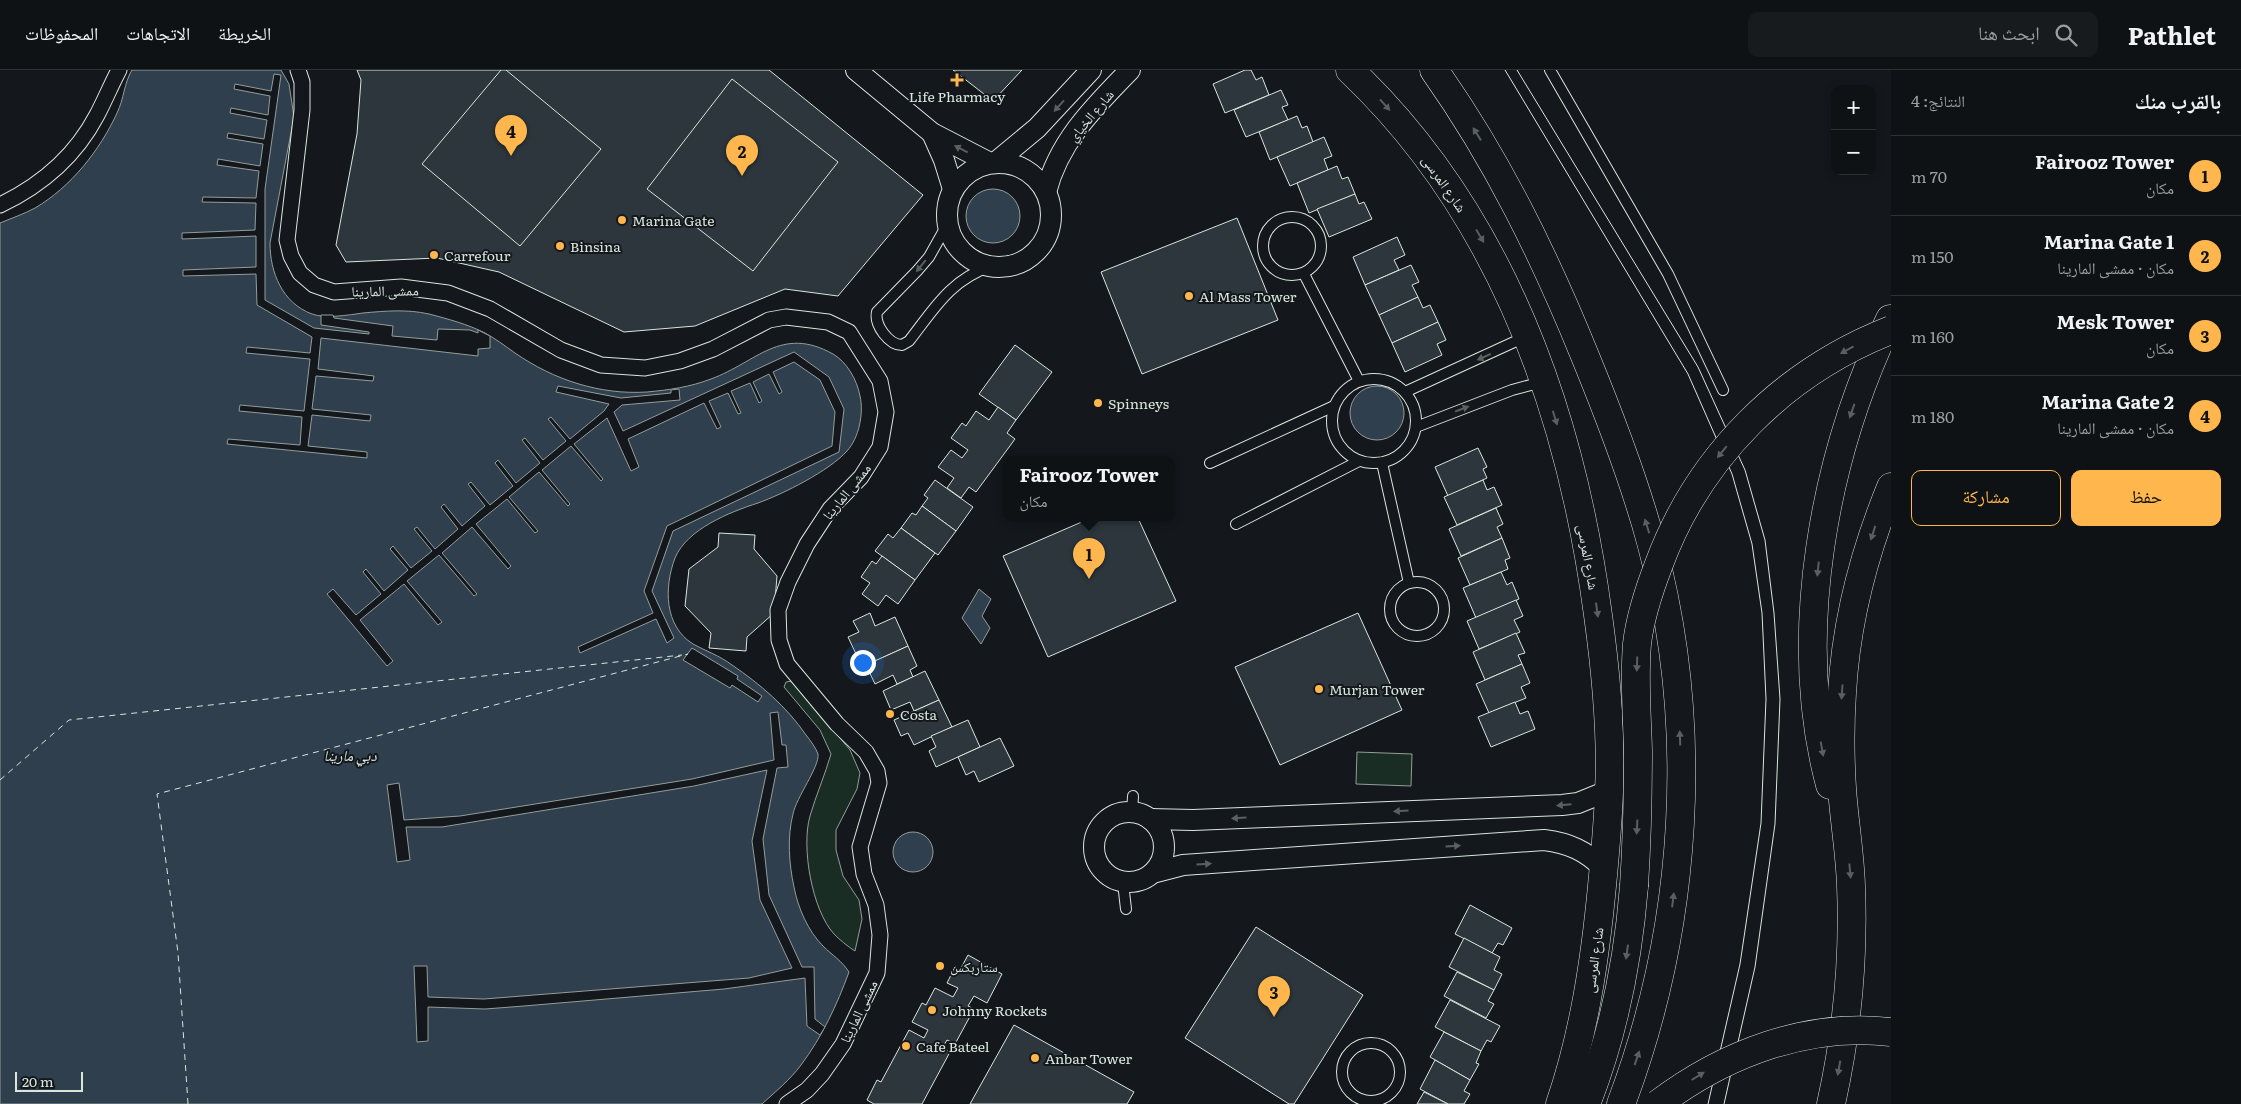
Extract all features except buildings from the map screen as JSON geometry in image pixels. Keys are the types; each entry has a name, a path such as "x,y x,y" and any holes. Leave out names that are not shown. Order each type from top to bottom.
{"main road":[{"name":"شارع المرسى","path":"1350,70 1405,127 1463,208 1489,251 1528,335 1566,453 1582,518 1594,584 1606,689 1610,790 1597,934 1587,999 1578,1044 1560,1104"},
{"path":"1434,70 1460,106 1502,176 1545,262 1571,321 1621,449 1652,542 1672,639 1680,741 1680,838 1672,908 1658,978 1643,1039 1621,1104"},
{"path":"1847,837 1829,782 1817,725 1814,647 1816,590 1823,533 1840,453 1866,374 1891,317"},
{"path":"1586,1104 1605,1052 1619,998 1629,942 1638,799 1638,644 1644,610 1667,542 1683,509 1702,478 1748,422 1804,376 1868,339 1891,330"},
{"path":"1831,1104 1845,1028 1850,981 1852,933 1847,837 1842,789 1840,740 1842,692 1847,644 1864,561 1891,487"},
{"path":"1658,1104 1705,1072 1762,1047 1793,1038 1824,1033 1855,1031 1891,1032"}],"street":[{"path":"0,205 22,194 69,157 96,116 119,70"},
{"name":"ممشى المارينا","path":"298,70 302,82 302,110 287,240 291,256 300,273 314,285 334,292 401,287 448,293 490,309 561,350 601,365 645,368 680,361 713,349 769,320 786,317 828,322 848,332 880,381 886,412 880,447 861,477 830,509 807,544 788,582 778,610 779,640 787,664 837,724 866,752 877,771 880,783 860,847 864,874 876,905 880,928 877,973 843,1044 822,1074 807,1090 788,1104"},
{"path":"856,70 932,133 993,163 1014,165 1031,173 1046,192 1050,204 1050,229 1037,251 1028,259 1016,264 991,266 978,263 958,248 951,237 947,225 948,201 958,182 972,170 993,163"},
{"name":"شارع الخياي","path":"993,163 1038,128 1091,70"},
{"name":"شارع الخياي","path":"1046,192 1055,162 1073,132 1130,70"},
{"path":"932,133 944,160 953,190"},
{"path":"1150,819 1193,820 1562,805 1578,803 1610,790"},
{"path":"1156,872 1162,862 1165,850 1164,838 1159,828 1132,804 1108,819 1099,828 1094,840 1094,853 1099,866 1109,877 1123,883 1135,883 1146,879 1156,872 1183,865 1544,840 1560,842 1577,848 1591,856 1604,868"}],"lane":[{"path":"1550,70 1668,274 1723,390"},
{"path":"1286,217 1297,217 1307,220 1321,237 1322,248 1319,258 1313,267 1304,274 1293,276 1283,274 1273,269 1266,260 1263,250 1263,239 1268,229 1286,217"},
{"path":"947,225 929,257 877,312 878,326 895,344 902,345 909,342 955,284 978,270 991,266"},
{"path":"1304,274 1359,381"},
{"path":"1405,392 1528,335"},
{"path":"1369,379 1389,381 1405,392 1412,402 1416,414 1416,427 1412,439 1405,450 1395,458 1382,462 1359,461 1349,456 1335,438 1331,416 1340,395 1359,381 1369,379"},
{"path":"1416,427 1512,390 1544,381"},
{"path":"1210,463 1334,406"},
{"path":"1236,524 1359,461"},
{"path":"1382,462 1409,583"},
{"path":"1420,582 1431,585 1439,592 1444,601 1445,612 1442,622 1435,631 1426,636 1415,637 1404,634 1396,627 1391,617 1390,607 1393,596 1400,588 1409,583 1420,582"},
{"path":"1123,883 1126,909"},
{"path":"1365,1042 1376,1042 1393,1052 1399,1061 1400,1076 1394,1090 1386,1097 1377,1101 1366,1102 1357,1098 1349,1091 1341,1072 1343,1062 1348,1053 1356,1046 1365,1042"}],"green space":[{"path":"792,681 850,750 860,773 857,789 836,830 836,850 843,876 859,900 862,919 855,951 836,936 826,923 814,894 810,878 807,844 810,816 831,754 820,730 784,687 786,682"},
{"path":"1357,752 1412,754 1411,786 1356,784"}],"water":[{"name":"دبي مارينا","path":"132,70 281,70 289,84 294,117 270,243 272,265 275,275 286,294 302,309 312,314 344,316 371,312 412,311 429,314 464,324 485,333 545,371 578,384 612,391 647,392 695,384 727,372 770,349 798,343 815,346 833,354 851,372 859,390 861,417 855,439 847,451 829,466 792,488 735,511 699,530 689,538 675,558 669,581 669,605 672,617 676,627 683,636 693,644 718,656 763,688 799,725 818,754 818,759 793,814 789,841 791,869 798,903 804,919 818,940 849,972 828,1020 809,1054 792,1076 762,1104 0,1104 0,223 31,210 48,199 61,190 83,166 110,127 119,108"},
{"path":"993,189 1003,191 1012,197 1018,206 1020,216 1018,226 1012,235 1003,241 993,243 983,241 974,235 968,226 966,216 968,206 974,197 983,191"},
{"path":"1377,386 1387,388 1396,394 1402,403 1404,413 1402,423 1396,432 1387,438 1377,440 1367,438 1358,432 1352,423 1350,413 1352,403 1358,394 1367,388"},
{"path":"979,589 991,599 982,616 990,628 981,644 962,618"},
{"path":"909,832 917,832 924,835 930,841 933,852 930,863 924,869 917,872 909,872 902,869 896,863 893,856 893,848 896,841 902,835"}],"pier":[{"path":"274,74 281,75 265,189 265,300 314,328 369,334 369,332 321,325 321,315 333,315 334,318 393,326 392,336 437,340 438,329 470,330 478,333 478,330 490,336 490,348 478,349 478,356 321,338 318,369 374,376 373,381 316,376 312,409 371,415 370,421 312,415 308,446 367,452 367,458 227,444 228,439 300,445 302,417 239,411 240,405 304,411 310,359 246,353 247,347 310,353 312,337 257,305 256,274 183,276 183,270 256,267 256,236 182,239 182,233 255,230 256,203 202,202 203,197 256,198 259,171 217,165 218,159 260,166 263,144 227,138 228,133 264,139 267,120 230,113 231,108 268,115 270,96 234,89 235,84 271,91"},
{"path":"794,352 829,377 844,409 839,452 673,531 652,591 674,638 667,643 656,619 580,653 578,647 653,613 644,591 667,526 832,446 835,412 820,380 794,362 773,372 782,392 779,394 769,374 753,382 762,401 759,403 750,383 731,391 741,413 738,414 728,393 709,401 721,427 717,429 704,403 628,439 639,467 631,471 607,418 574,444 603,479 601,481 571,446 542,470 570,504 568,506 539,472 509,497 538,531 535,533 507,499 476,524 511,566 508,569 472,527 442,553 477,594 474,596 439,555 407,581 442,622 438,625 404,584 360,620 393,661 387,666 327,594 333,589 356,615 381,594 363,572 366,569 384,591 408,570 390,549 393,546 411,568 432,551 414,529 417,527 435,549 458,529 441,507 444,504 462,526 485,506 468,484 471,482 490,505 513,486 495,463 498,460 516,483 540,463 522,440 525,438 543,460 566,441 548,419 551,417 570,439 604,411 609,404 556,392 558,386 621,398 671,393 671,390 679,389 680,400 622,405 614,412 623,431"},
{"path":"692,648 738,676 737,679 762,696 758,702 732,685 730,688 683,660"},
{"path":"778,712 782,745 786,745 788,767 777,768 763,839 769,895 802,967 814,967 815,1019 825,1027 820,1035 807,1026 805,978 724,989 485,1009 428,1007 428,1041 417,1042 414,966 427,966 428,997 484,999 749,978 792,968 760,900 752,841 767,770 694,786 442,827 406,827 410,860 397,862 387,785 399,783 404,820 460,816 692,779 774,760 770,713"}],"ferry route":[{"path":"188,1104 178,953 157,794 688,654"},
{"path":"0,780 69,720 682,655"}],"tram line":[{"path":"1505,70 1688,374 1732,474 1752,544 1762,613 1766,699 1761,823 1740,964 1708,1104"},
{"path":"1517,70 1698,367 1745,470 1765,540 1774,613 1780,699 1775,824 1755,967 1724,1104"}],"place":[{"name":"Life Pharmacy","path":"957,80"},
{"name":"Marina Gate 2","path":"511,156"},
{"name":"Marina Gate 1","path":"742,176"},
{"name":"Marina Gate","path":"622,220"},
{"name":"Binsina","path":"560,246"},
{"name":"Carrefour","path":"434,255"},
{"name":"Al Mass Tower","path":"1189,296"},
{"name":"Spinneys","path":"1098,403"},
{"name":"Fairooz Tower","path":"1089,579"},
{"name":"Murjan Tower","path":"1319,689"},
{"name":"Costa","path":"890,714"},
{"name":"ستاربكس","path":"940,966"},
{"name":"Johnny Rockets","path":"932,1010"},
{"name":"Mesk Tower","path":"1274,1017"},
{"name":"Cafe Bateel","path":"906,1046"},
{"name":"Anbar Tower","path":"1035,1058"}]}
